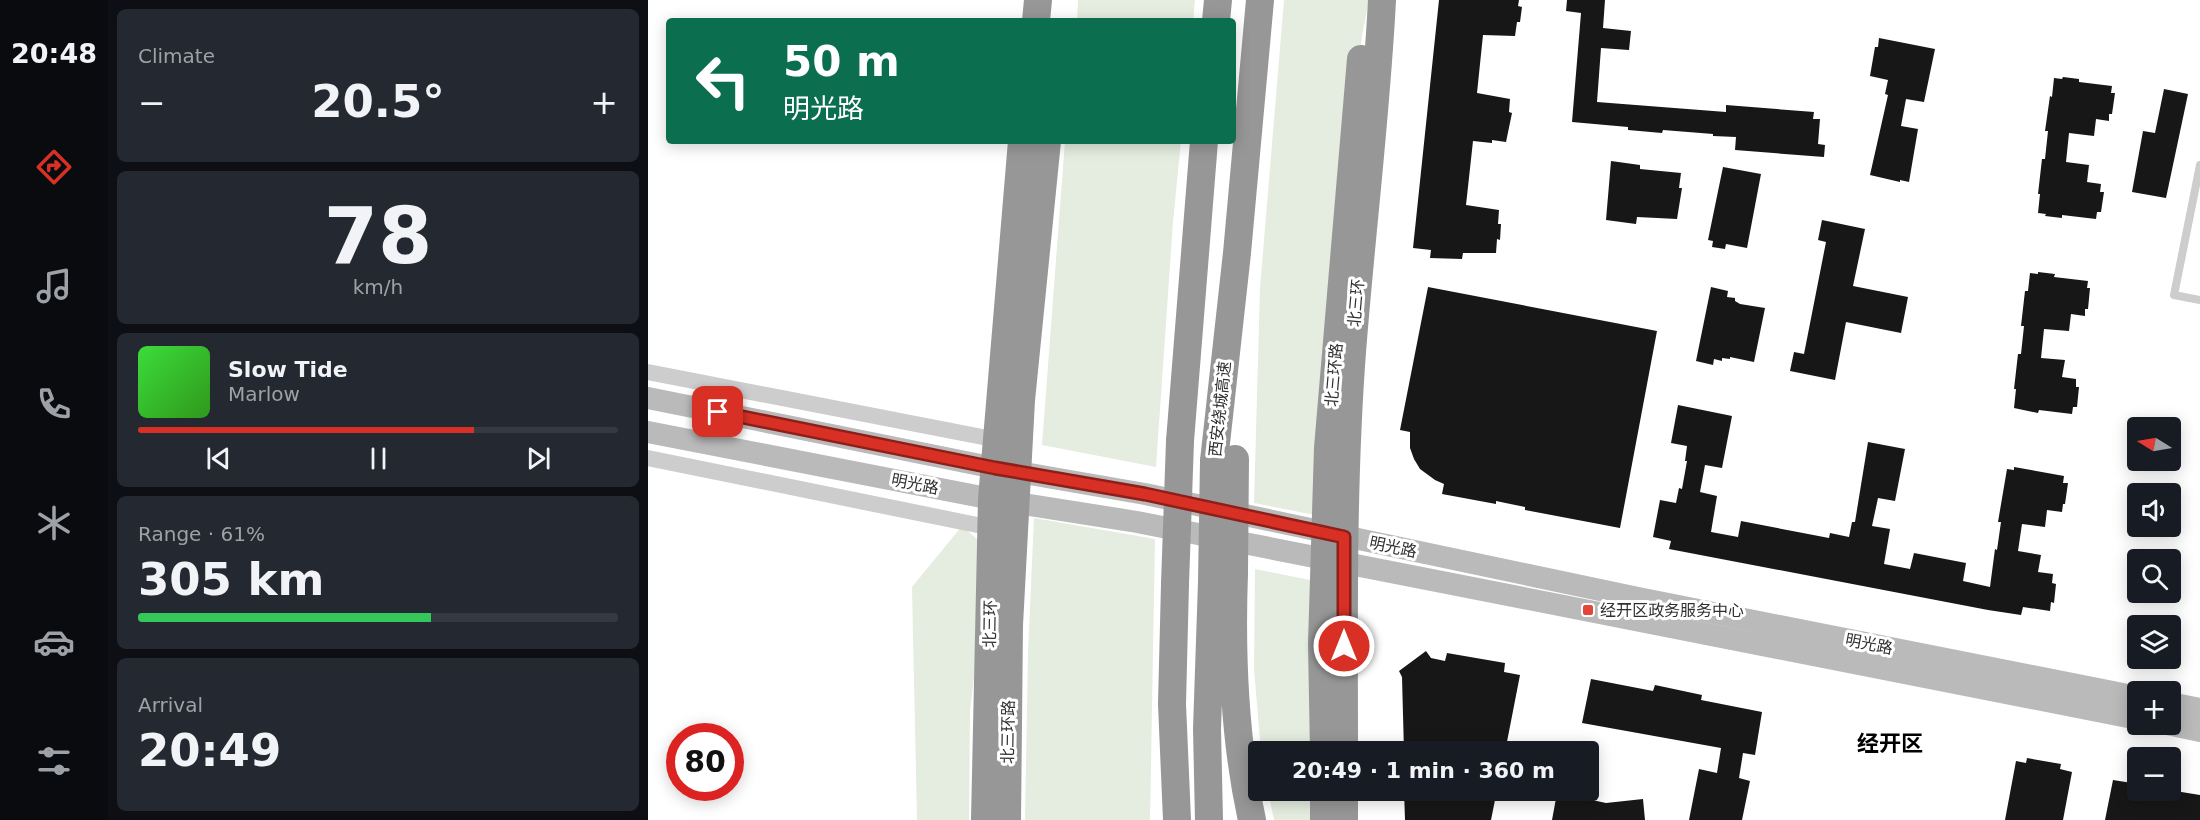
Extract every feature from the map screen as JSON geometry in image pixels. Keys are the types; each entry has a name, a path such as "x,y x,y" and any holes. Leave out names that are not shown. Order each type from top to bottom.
{"highway":[{"path":"1036,18 1038,0"},
{"path":"1049,0 1050,18"},
{"path":"1216,18 1218,0"},
{"name":"西安绕城高速","path":"1209,820 1207,729 1223,578 1224,460 1237,253 1260,0"},
{"name":"北三环路","path":"1324,741 1322,644 1328,448 1361,59 1374,0"},
{"name":"北三环","path":"1344,741 1344,550 1352,354 1382,0"},
{"name":"北三环","path":"986,820 992,499 1022,144"},
{"name":"北三环路","path":"1006,820 1009,625 1021,400 1047,144"},
{"path":"1176,815 1172,704 1179,441 1204,144"},
{"path":"1223,578 1242,773 1252,820"},
{"path":"1324,801 1324,820"},
{"path":"1344,801 1344,820"}],"main road":[{"name":"明光路","path":"648,398 995,468 1155,496 1344,550 1647,621 2127,717"},
{"name":"明光路","path":"648,432 992,499 1137,522 1344,550 1649,601 2127,695"},
{"path":"2181,705 2200,709"},
{"path":"2181,727 2200,731"}],"street":[{"path":"648,372 998,440"},
{"path":"648,458 992,528"}],"lane":[{"path":"2200,165 2174,295 2200,300"}],"shaded area":[{"path":"1078,0 1195,0 1193,18 1077,18"},
{"path":"1284,0 1369,0 1362,36 1348,164 1325,517 1254,503 1260,288"},
{"path":"1065,144 1181,144 1156,467 1042,445"},
{"path":"1034,518 1155,539 1150,820 1025,820 1028,652"},
{"path":"962,526 977,539 980,551 976,660 970,711 969,820 917,820 912,587"},
{"path":"1255,569 1320,582 1320,741 1260,741 1254,669"},
{"path":"1270,801 1320,801 1321,820 1274,820"}],"building":[{"path":"1439,0 1519,0 1518,6 1522,7 1515,36 1483,35 1477,93 1510,99 1509,112 1512,113 1506,142 1473,141 1466,205 1499,210 1500,240 1497,239 1496,253 1463,253 1462,259 1430,258 1431,250 1413,248"},
{"path":"1567,0 1605,0 1603,28 1631,31 1629,50 1601,48 1597,102 1726,112 1726,105 1814,112 1813,119 1820,119 1818,144 1825,145 1824,157 1735,150 1736,137 1663,130 1662,133 1628,130 1628,127 1572,122 1581,13 1566,11"},
{"path":"1879,38 1935,49 1924,102 1906,99 1901,126 1918,129 1909,182 1870,175 1888,95 1885,94 1888,80 1870,76 1875,47 1878,47"},
{"path":"2063,77 2079,79 2079,82 2112,86 2111,93 2115,93 2109,121 2096,119 2094,136 2069,133 2066,162 2089,165 2087,182 2101,184 2100,192 2104,192 2101,212 2097,212 2096,219 2062,215 2062,218 2038,213 2040,194 2038,194 2042,159 2045,159 2048,131 2045,131 2050,96 2052,97 2054,78 2062,79"},
{"path":"2164,89 2188,94 2166,198 2132,192 2143,131 2155,133"},
{"path":"1611,161 1640,165 1640,169 1681,173 1679,188 1682,188 1677,219 1637,217 1636,224 1606,220"},
{"path":"1723,167 1761,174 1747,248 1726,244 1725,249 1712,247 1713,241 1708,240"},
{"path":"1822,220 1865,229 1853,286 1908,297 1901,333 1846,322 1835,380 1790,371 1794,352 1804,354 1826,242 1818,240"},
{"path":"2038,272 2055,274 2054,277 2088,281 2087,288 2090,288 2085,316 2071,314 2069,331 2044,329 2041,358 2065,360 2062,377 2076,379 2076,387 2079,387 2077,407 2073,407 2072,414 2039,410 2038,413 2014,408 2018,354 2021,354 2024,326 2021,326 2025,291 2028,291 2030,273 2038,274"},
{"path":"1428,287 1657,331 1620,528 1525,510 1525,507 1496,501 1496,504 1442,494 1444,484 1420,469 1410,448 1410,432 1400,430"},
{"path":"1711,287 1728,291 1727,297 1735,298 1735,301 1740,304 1765,308 1754,362 1730,357 1730,359 1722,358 1722,361 1714,359 1713,365 1696,361"},
{"path":"1678,405 1732,416 1722,468 1705,465 1700,492 1717,496 1711,532 1738,537 1741,521 1829,538 1830,533 1849,537 1852,522 1855,522 1868,442 1905,449 1895,501 1878,498 1872,526 1890,529 1884,564 1910,569 1914,553 1966,563 1963,581 1990,587 2007,469 2014,470 2014,467 2064,476 2063,483 2068,483 2062,512 2047,510 2045,527 2022,524 2018,551 2041,555 2038,572 2053,574 2052,583 2056,584 2054,603 2051,602 2050,611 2023,607 2021,615 1988,610 1669,549 1671,541 1653,537 1660,500 1676,503 1679,488 1682,489 1687,446 1671,443"},
{"path":"1426,651 1431,658 1445,661 1447,653 1505,663 1504,672 1520,675 1507,741 1404,741 1402,677 1399,671"},
{"path":"1591,679 1653,691 1655,685 1702,695 1701,700 1762,712 1755,755 1743,753 1739,778 1750,781 1742,820 1689,820 1699,769 1717,773 1721,748 1582,723"},
{"path":"2027,758 2061,764 2060,769 2072,772 2063,820 2005,820 2016,761 2026,763"},
{"path":"2113,780 2127,782 2127,801 2181,801 2181,792 2200,795 2200,820 2105,820"},
{"path":"1643,799 1645,820 1552,820 1556,801 1606,803"},
{"path":"1404,801 1495,801 1491,820 1405,820"}],"place":[{"name":"经开区政务服务中心","path":"1588,610"}],"district":[{"name":"经开区","path":"1890,743"}],"route":[{"path":"718,412 995,468 1145,494 1344,537 1344,646"}]}
